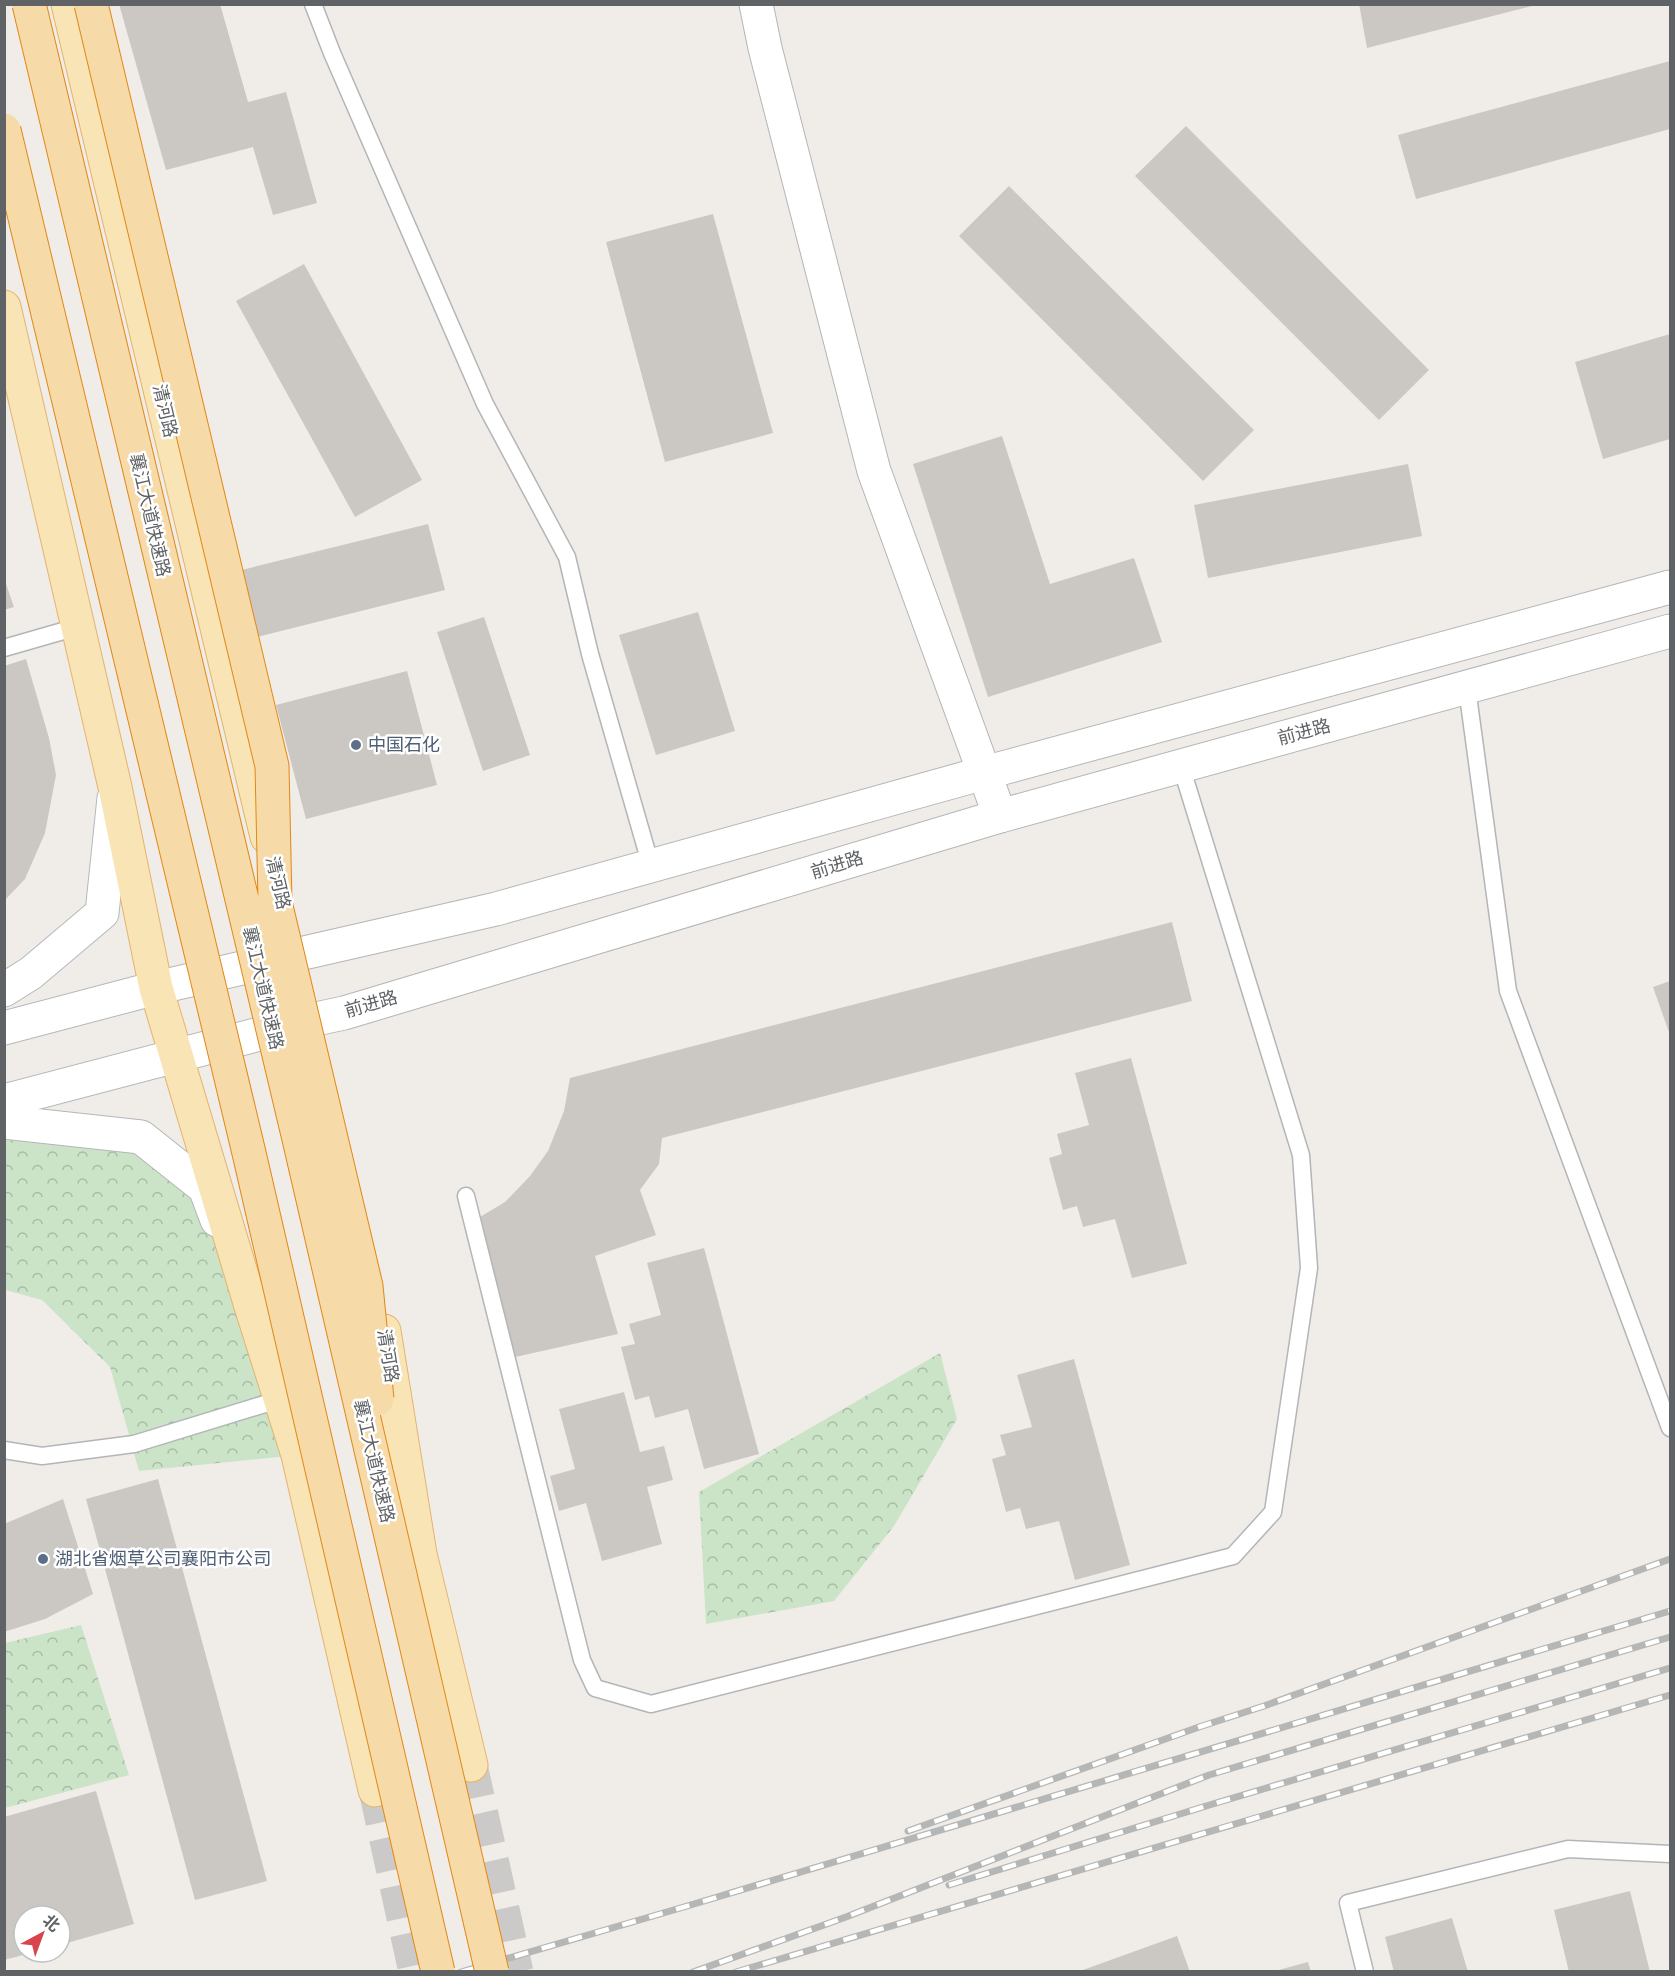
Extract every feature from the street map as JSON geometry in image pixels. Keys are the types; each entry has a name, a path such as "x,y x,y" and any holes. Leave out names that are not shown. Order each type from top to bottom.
{"highway":[{"name":"襄江大道快速路","path":"29,4 492,1971"},
{"path":"91,4 272,766 275,902 366,1286 389,1526"},
{"path":"4,129 249,1153 438,1971"}],"main road":[{"name":"清河路","path":"68,4 295,956 378,1291 420,1554 471,1765"},
{"path":"4,307 115,787 156,988 298,1455 375,1790"}],"street":[{"path":"756,4 765,48 874,471 1000,816"},
{"path":"4,1028 156,988 496,909 984,773 1671,587"},
{"name":"前进路","path":"4,1101 312,1020 493,969 1000,816 1671,632"},
{"path":"4,990 32,973 102,913 115,787"},
{"path":"4,1122 141,1137 204,1188 250,1303"}],"lane":[{"path":"314,4 332,53 485,404 567,557 590,654 651,866"},
{"path":"4,648 77,627"},
{"path":"1467,687 1508,991 1671,1428"},
{"path":"466,1196 582,1660 595,1688 651,1704 1233,1556 1273,1512 1309,1268 1301,1155 1181,766"},
{"path":"4,1450 42,1456 134,1444 281,1399"},
{"path":"1365,1971 1348,1903 1568,1849 1671,1854"}],"green space":[{"path":"4,1122 141,1137 205,1188 298,1455 139,1471 110,1367 42,1300 5,1290"},
{"path":"940,1353 957,1419 894,1526 834,1601 706,1624 699,1492"},
{"path":"81,1625 129,1775 5,1808 5,1643"}],"building":[{"path":"119,4 220,4 248,102 286,92 317,203 273,215 253,147 166,170"},
{"path":"1359,4 1536,4 1536,5 1367,48"},
{"path":"1670,61 1670,129 1416,199 1398,135"},
{"path":"1186,126 1429,370 1379,420 1135,176"},
{"path":"1009,186 1254,430 1203,481 959,236"},
{"path":"713,214 773,433 665,462 606,242"},
{"path":"304,264 422,480 355,517 236,301"},
{"path":"1670,334 1670,439 1603,459 1575,362"},
{"path":"1002,436 1050,584 1134,558 1162,642 988,697 913,464"},
{"path":"1408,464 1422,536 1208,578 1194,505"},
{"path":"428,524 445,590 237,642 221,575"},
{"path":"4,578 14,607 4,610"},
{"path":"698,612 735,731 656,755 619,635"},
{"path":"484,617 530,755 483,771 437,632"},
{"path":"26,659 49,738 56,775 45,833 25,879 4,901 4,666"},
{"name":"中国石化","path":"407,671 437,785 306,819 276,705"},
{"path":"1172,922 1192,1001 662,1138 659,1164 640,1190 656,1235 595,1256 618,1334 511,1358 480,1217 505,1202 530,1176 548,1151 564,1111 570,1078"},
{"path":"1670,981 1670,1035 1653,987"},
{"path":"1131,1058 1187,1264 1132,1278 1115,1219 1083,1227 1077,1206 1063,1210 1049,1158 1062,1154 1057,1134 1089,1125 1075,1073"},
{"path":"704,1248 759,1454 704,1469 688,1409 655,1418 649,1396 635,1400 621,1347 635,1344 629,1324 661,1315 647,1263"},
{"path":"1074,1359 1130,1565 1075,1580 1059,1521 1026,1529 1020,1508 1006,1512 992,1459 1006,1455 1000,1435 1032,1427 1017,1375"},
{"path":"624,1392 640,1452 664,1446 673,1480 647,1487 662,1544 602,1561 586,1503 559,1511 550,1476 575,1469 559,1409"},
{"path":"158,1479 267,1881 195,1900 86,1499"},
{"name":"湖北省烟草公司襄阳市公司","path":"63,1499 93,1594 45,1619 4,1632 4,1524"},
{"path":"96,1791 134,1924 72,1942 72,1904 12,1904 12,1958 4,1960 4,1817"},
{"path":"1630,1891 1650,1972 1569,1972 1554,1910"},
{"path":"1452,1918 1468,1972 1394,1972 1385,1937"},
{"path":"1177,1936 1190,1972 1080,1972 1080,1971"},
{"path":"1308,1962 1311,1972 1275,1972 1275,1971"}],"tunnel":[{"path":"471,1765 517,1972"},
{"path":"375,1790 415,1972"}],"railway":[{"path":"908,1831 1264,1706 1670,1559"},
{"path":"461,1972 1670,1611"},
{"path":"693,1972 846,1917 1209,1775 1670,1637"},
{"path":"949,1885 1670,1668"},
{"path":"736,1972 1670,1695"}],"place":[{"name":"中国石化","path":"356,745"},
{"name":"湖北省烟草公司襄阳市公司","path":"43,1559"}]}
